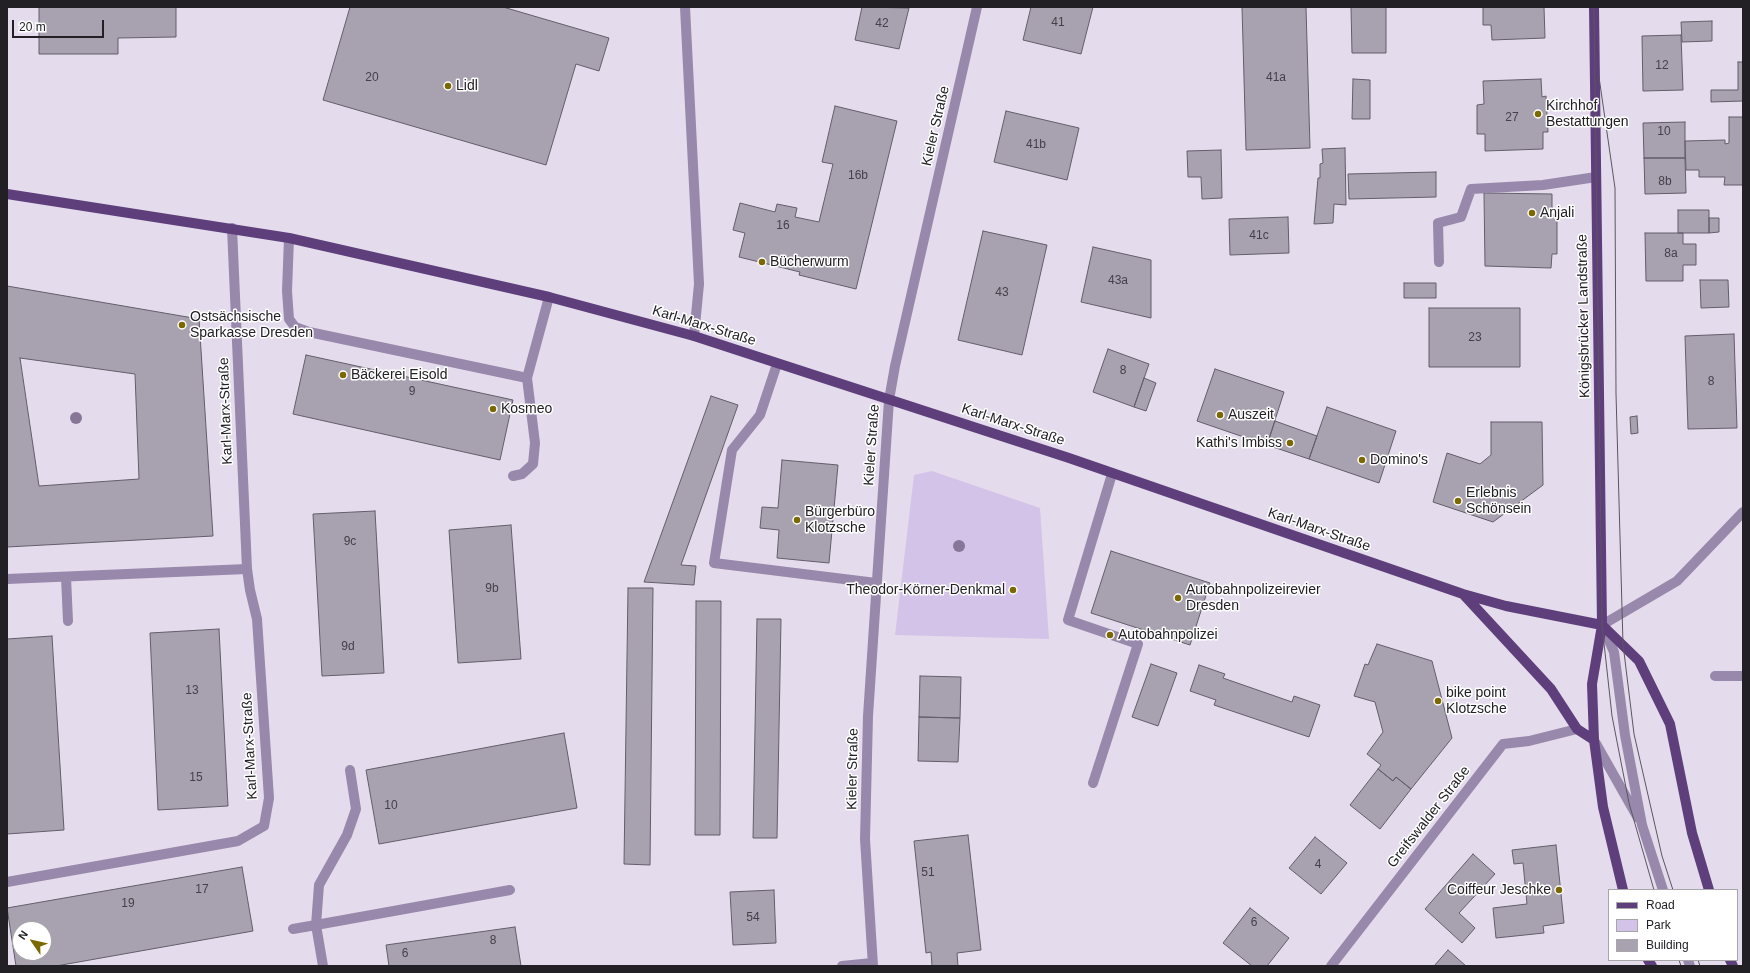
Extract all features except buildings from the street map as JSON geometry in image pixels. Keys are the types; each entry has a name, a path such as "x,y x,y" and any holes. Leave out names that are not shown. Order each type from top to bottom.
{"main road":[{"name":"Königsbrücker Landstraße","path":"1594,7 1602,625 1592,684 1594,740"},
{"name":"Karl-Marx-Straße","path":"7,194 289,238 549,297 694,336 1112,474 1463,594 1506,606 1602,625"},
{"name":"Karl-Marx-Straße","path":"1463,594 1551,689 1577,729 1594,740"},
{"path":"1602,625 1640,661 1670,724 1692,832 1709,889"},
{"path":"1594,740 1603,807 1623,889"}],"street":[{"path":"685,7 699,284 694,336"},
{"name":"Kieler Straße","path":"873,964 865,839 868,716 889,400 977,7"},
{"path":"1438,262 1438,223 1461,217 1470,189 1543,185 1596,177"},
{"name":"Karl-Marx-Straße","path":"7,882 238,841 264,826 269,798 257,619 247,569 232,228"},
{"path":"289,238 287,291 289,320 295,327 309,332 527,378"},
{"path":"513,476 522,474 533,464 535,444 527,378 549,297"},
{"path":"777,364 760,416 732,450 714,563 876,583"},
{"path":"1093,783 1138,644 1068,620 1112,474"},
{"path":"1663,889 1642,825 1625,735 1614,652 1602,625 1677,580 1743,512"},
{"path":"7,579 247,569"},
{"path":"66,577 68,621"},
{"path":"1715,676 1743,676"},
{"name":"Greifswalder Straße","path":"1331,966 1503,744 1529,741 1577,729"},
{"path":"1594,740 1642,825"},
{"path":"323,966 316,925 320,885 348,835 356,809 350,770"},
{"path":"293,929 510,890"},
{"path":"842,966 873,964"}],"green space":[{"path":"932,471 1040,508 1049,639 895,635 914,475"}],"tram line":[{"path":"1594,7 1602,625 1612,716 1629,803 1654,889"},
{"path":"1599,77 1615,188 1616,394 1623,644 1634,734 1662,856 1673,889"},
{"path":"1679,961 1681,966"},
{"path":"1698,961 1700,966"}],"place":[{"name":"Lidl","path":"448,86"},
{"name":"Kirchhof Bestattungen","path":"1538,114"},
{"name":"Anjali","path":"1532,213"},
{"name":"Bücherwurm","path":"762,262"},
{"name":"Ostsächsische Sparkasse Dresden","path":"182,325"},
{"name":"Bäckerei Eisold","path":"343,375"},
{"name":"Kosmeo","path":"493,409"},
{"name":"Auszeit","path":"1220,415"},
{"name":"Kathi's Imbiss","path":"1290,443"},
{"name":"Domino's","path":"1362,460"},
{"name":"Erlebnis Schönsein","path":"1458,501"},
{"name":"Bürgerbüro Klotzsche","path":"797,520"},
{"name":"Theodor-Körner-Denkmal","path":"1013,590"},
{"name":"Autobahnpolizeirevier Dresden","path":"1178,598"},
{"name":"Autobahnpolizei","path":"1110,635"},
{"name":"bike point Klotzsche","path":"1438,701"},
{"name":"Coiffeur Jeschke","path":"1559,890"}]}
